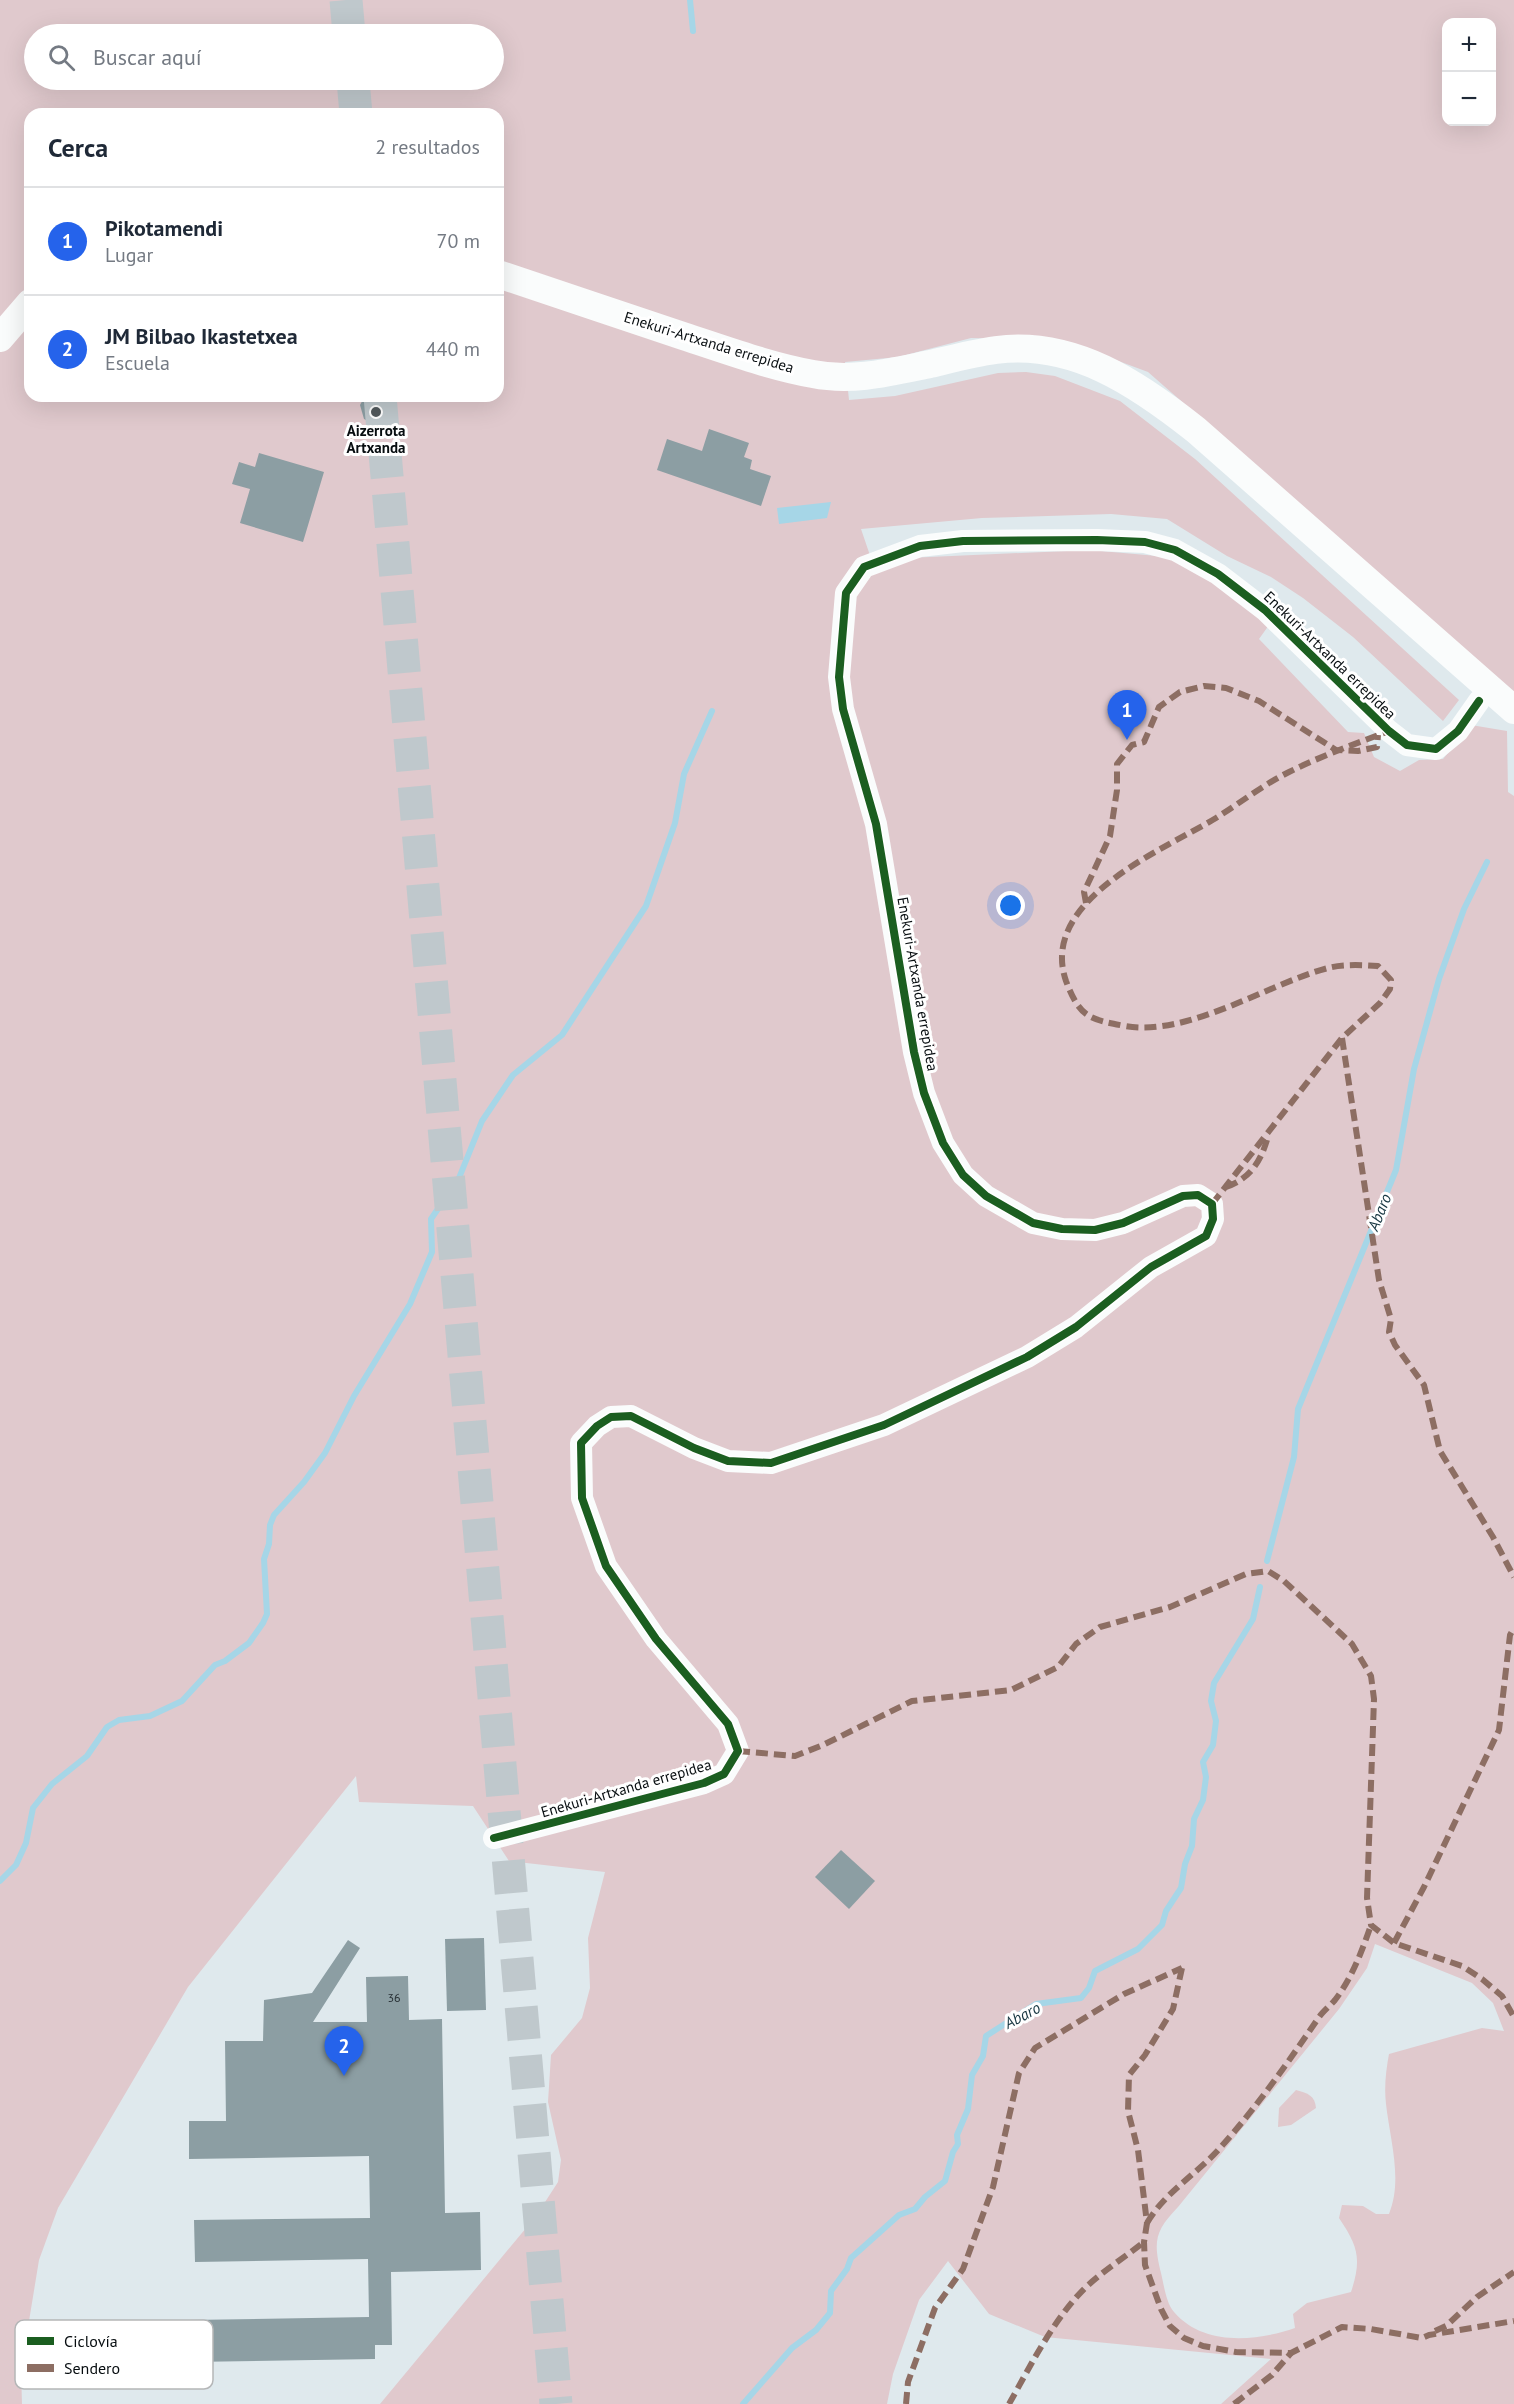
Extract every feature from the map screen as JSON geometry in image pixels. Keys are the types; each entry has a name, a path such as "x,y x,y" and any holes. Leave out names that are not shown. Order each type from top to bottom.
{"street":[{"name":"Enekuri-Artxanda errepidea","path":"504,276 766,363 814,375 843,378 873,376 997,350 1029,349 1061,353 1118,374 1145,390 1196,430 1514,711"},
{"path":"0,338 24,310"},
{"name":"Enekuri-Artxanda errepidea","path":"494,1838 704,1783 724,1774 738,1751 728,1724 656,1639 606,1566 582,1498 581,1443 597,1426 611,1417 631,1416 694,1448 728,1461 771,1463 782,1460 884,1425 1028,1357 1076,1327 1151,1267 1206,1236 1213,1219 1212,1204 1198,1195 1183,1196 1123,1223 1095,1230 1033,1223 986,1196 963,1175 943,1143 924,1093 914,1052 876,824 843,709 838,677 840,633 846,593 856,576 864,567 879,559 920,546 963,541 1145,542 1175,550 1218,574 1265,610 1389,731 1407,745 1425,750 1436,749 1458,731 1479,702"}],"shaded area":[{"path":"0,0 1514,0 1514,692 1148,372 1062,340 971,338 898,357 845,362 849,400 895,396 998,373 1026,372 1055,376 1120,401 1195,459 1459,700 1443,721 1353,637 1303,598 1271,577 1227,556 1167,519 1111,514 982,518 861,529 876,573 907,558 1089,550 1169,557 1202,572 1269,625 1259,639 1348,732 1364,733 1374,757 1400,771 1419,760 1443,759 1471,725 1507,731 1508,792 1514,796 1514,2404 1221,2404 1271,2359 1045,2337 989,2314 948,2261 919,2300 893,2374 887,2404 380,2404 536,2216 558,2182 561,2160 548,2102 551,2055 582,2018 590,1988 588,1938 605,1872 509,1861 473,1806 359,1802 356,1776 188,1987 58,2208 39,2260 29,2320 15,2320 15,2389 22,2389 22,2404 0,2404","holes":["1375,1944 1472,1983 1493,2003 1504,2031 1482,2028 1389,2054 1385,2091 1395,2174 1393,2201 1389,2214 1376,2214 1363,2206 1342,2205 1339,2218 1354,2245 1357,2261 1351,2292 1307,2303 1293,2314 1295,2328 1264,2336 1248,2338 1215,2336 1186,2323 1174,2312 1164,2288 1157,2253 1160,2230 1339,2009 1367,1968"]},
{"path":"1296,2090 1310,2096 1316,2108 1291,2125 1278,2127 1279,2108"}],"water":[{"path":"831,502 827,518 779,524 777,508"}],"building":[{"name":"Aizerrota Artxanda","path":"362,402 390,402 393,409 385,422 374,424 364,419 360,405"},
{"path":"709,429 749,443 744,457 752,460 750,469 771,476 761,506 657,470 667,439 702,451"},
{"path":"259,453 324,472 303,542 240,523 250,489 232,484 239,462 255,467"},
{"path":"841,1850 875,1881 849,1909 815,1877"},
{"path":"484,1938 486,2010 447,2011 445,1939"},
{"path":"348,1940 360,1948 313,2022 367,2022 366,1977 408,1976 409,2020 442,2019 445,2213 480,2212 481,2270 391,2272 392,2345 375,2345 375,2359 213,2362 213,2320 190,2320 369,2317 368,2259 195,2262 194,2220 370,2218 369,2156 189,2159 189,2121 226,2121 225,2041 263,2041 264,2000 312,1993"}],"waterway":[{"path":"690,0 693,31"},
{"path":"0,1881 16,1865 26,1843 33,1808 52,1784 87,1756 107,1727 119,1720 150,1716 182,1701 215,1665 225,1661 249,1643 263,1623 267,1614 264,1559 274,1515 304,1482 325,1453 354,1396 410,1304 432,1252 431,1219 459,1178 482,1121 513,1075 562,1035 646,906 675,823 684,774 712,711"},
{"name":"Abaro","path":"1267,1561 1294,1457 1298,1409 1396,1170 1414,1069 1439,979 1464,909 1487,862"},
{"name":"Abaro","path":"743,2404 792,2348 816,2330 830,2313 831,2291 847,2269 851,2258 899,2215 915,2209 925,2197 945,2181 953,2152 958,2144 957,2135 968,2109 972,2075 983,2056 986,2036 1036,2004 1081,1998 1089,1988 1095,1971 1138,1949 1162,1925 1166,1911 1181,1888 1185,1864 1192,1846 1194,1819 1203,1800 1206,1777 1203,1762 1213,1745 1216,1721 1211,1701 1214,1683 1253,1619 1260,1587"}],"tunnel":[{"path":"346,0 348,24"},
{"path":"354,90 355,108"},
{"path":"381,402 556,2404"}],"marked path":[{"path":"1086,903 1084,892 1110,836 1117,790 1117,764 1132,745 1144,742 1159,707 1180,692 1204,686 1226,688 1259,701 1336,750 1358,751 1377,747 1378,735"},
{"path":"1212,1204 1342,1038 1380,1003 1390,989 1391,980 1378,966 1334,967 1304,976 1201,1017 1175,1024 1150,1027 1125,1026 1087,1015 1076,1003 1066,981 1062,952 1070,926 1087,902 1138,862 1216,818 1289,772 1389,731"},
{"path":"1342,1038 1379,1280 1391,1319 1389,1332 1395,1345 1424,1385 1440,1451 1493,1537 1514,1577"},
{"path":"1226,1187 1241,1180 1253,1169 1267,1140"},
{"path":"738,1751 795,1756 823,1745 912,1701 1011,1690 1058,1667 1076,1644 1100,1627 1170,1607 1246,1574 1268,1571 1284,1581 1352,1644 1371,1676 1374,1699 1367,1898 1371,1925 1394,1943 1462,1966 1502,1996 1514,2017"},
{"path":"1394,1943 1424,1887 1499,1730 1510,1635 1514,1628"},
{"path":"1147,2223 1163,2202 1220,2148 1271,2086 1319,2017 1347,1983 1371,1925"},
{"path":"1182,1968 1173,2009 1145,2055 1129,2075 1128,2111 1138,2150 1147,2223 1144,2242 1145,2265 1161,2309 1170,2326 1184,2338 1203,2346 1236,2352 1291,2353 1342,2327 1371,2329 1422,2338 1514,2321"},
{"path":"906,2404 908,2382 935,2308 963,2269 993,2187 1019,2073 1035,2048 1124,1994 1182,1968"},
{"path":"1009,2404 1043,2343 1073,2301 1099,2276 1144,2242"},
{"path":"1435,2331 1446,2326 1477,2297 1514,2272"},
{"path":"1234,2404 1272,2375 1291,2353"}],"cycle path":[{"path":"494,1838 704,1783 724,1774 738,1751 728,1724 656,1639 606,1566 582,1498 581,1443 597,1426 611,1417 631,1416 694,1448 728,1461 771,1463 884,1425 1027,1357 1076,1327 1151,1267 1206,1236 1213,1219 1212,1204 1198,1195 1183,1196 1123,1223 1095,1230 1062,1229 1033,1223 986,1196 963,1175 943,1143 924,1093 914,1052 876,824 843,709 839,677 846,593 864,567 920,546 963,541 1145,542 1175,550 1218,574 1265,610 1389,731 1407,745 1436,749 1458,731 1479,701"}],"place":[{"name":"Aizerrota Artxanda","path":"376,412"},
{"name":"Pikotamendi","path":"1127,740"},
{"name":"JM Bilbao Ikastetxea","path":"344,2076"}]}
